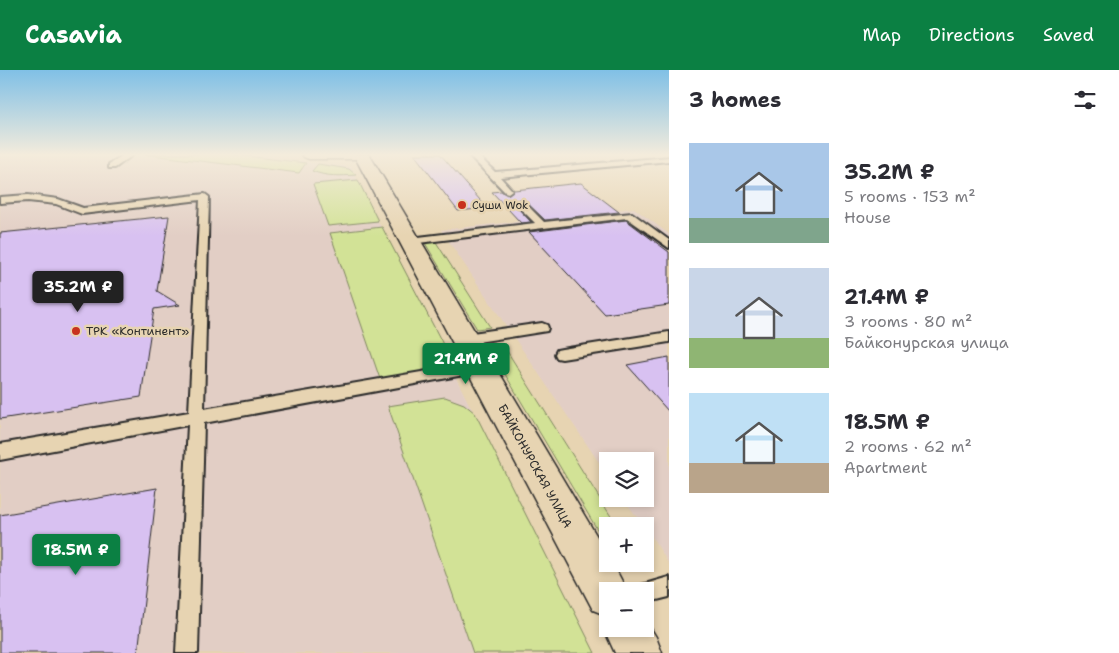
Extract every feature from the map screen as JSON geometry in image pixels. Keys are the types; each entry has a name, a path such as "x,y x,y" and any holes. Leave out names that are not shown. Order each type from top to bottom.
{"street":[{"name":"БАЙКОНУРСКАЯ УЛИЦА","path":"376,181 601,582"},
{"path":"631,637 640,653"}],"lane":[{"path":"499,181 508,190"},
{"path":"0,200 28,198 58,202 82,211 204,197 187,653"},
{"path":"521,204 542,225"},
{"path":"410,241 629,214 669,245"},
{"path":"465,339 542,328"},
{"path":"562,354 669,337"},
{"path":"0,452 480,366"},
{"path":"654,591 669,587"}],"shaded area":[{"path":"0,181 358,181 593,653 0,653"},
{"path":"634,208 669,234 669,564 654,540 654,517 637,517 630,507 654,507 654,452 599,452 599,462 441,230"}],"green space":[{"path":"359,181 378,221 328,226 313,184"},
{"path":"382,227 446,350 445,363 433,370 380,379 330,233"},
{"path":"436,242 490,327 477,329 425,243"},
{"path":"507,351 599,497 599,507 605,507 611,517 599,517 599,533 493,354"},
{"path":"445,397 464,404 475,413 595,653 473,653 388,406"}],"building":[{"path":"435,181 464,181 487,208 458,211"},
{"path":"581,183 619,212 545,220 525,201 520,199 515,202 515,205 531,222 521,223 492,192 501,191 507,195 514,190"},
{"name":"ТРК «Континент»","path":"169,216 157,291 180,305 154,309 141,397 0,419 0,233"},
{"path":"626,220 669,252 669,305 605,314 529,232"},
{"path":"669,357 669,412 627,365"},
{"path":"157,488 138,653 0,653 0,515"}],"place":[{"name":"Суши Wok","path":"462,205"},
{"name":"ТРК «Континент»","path":"76,331"}]}
